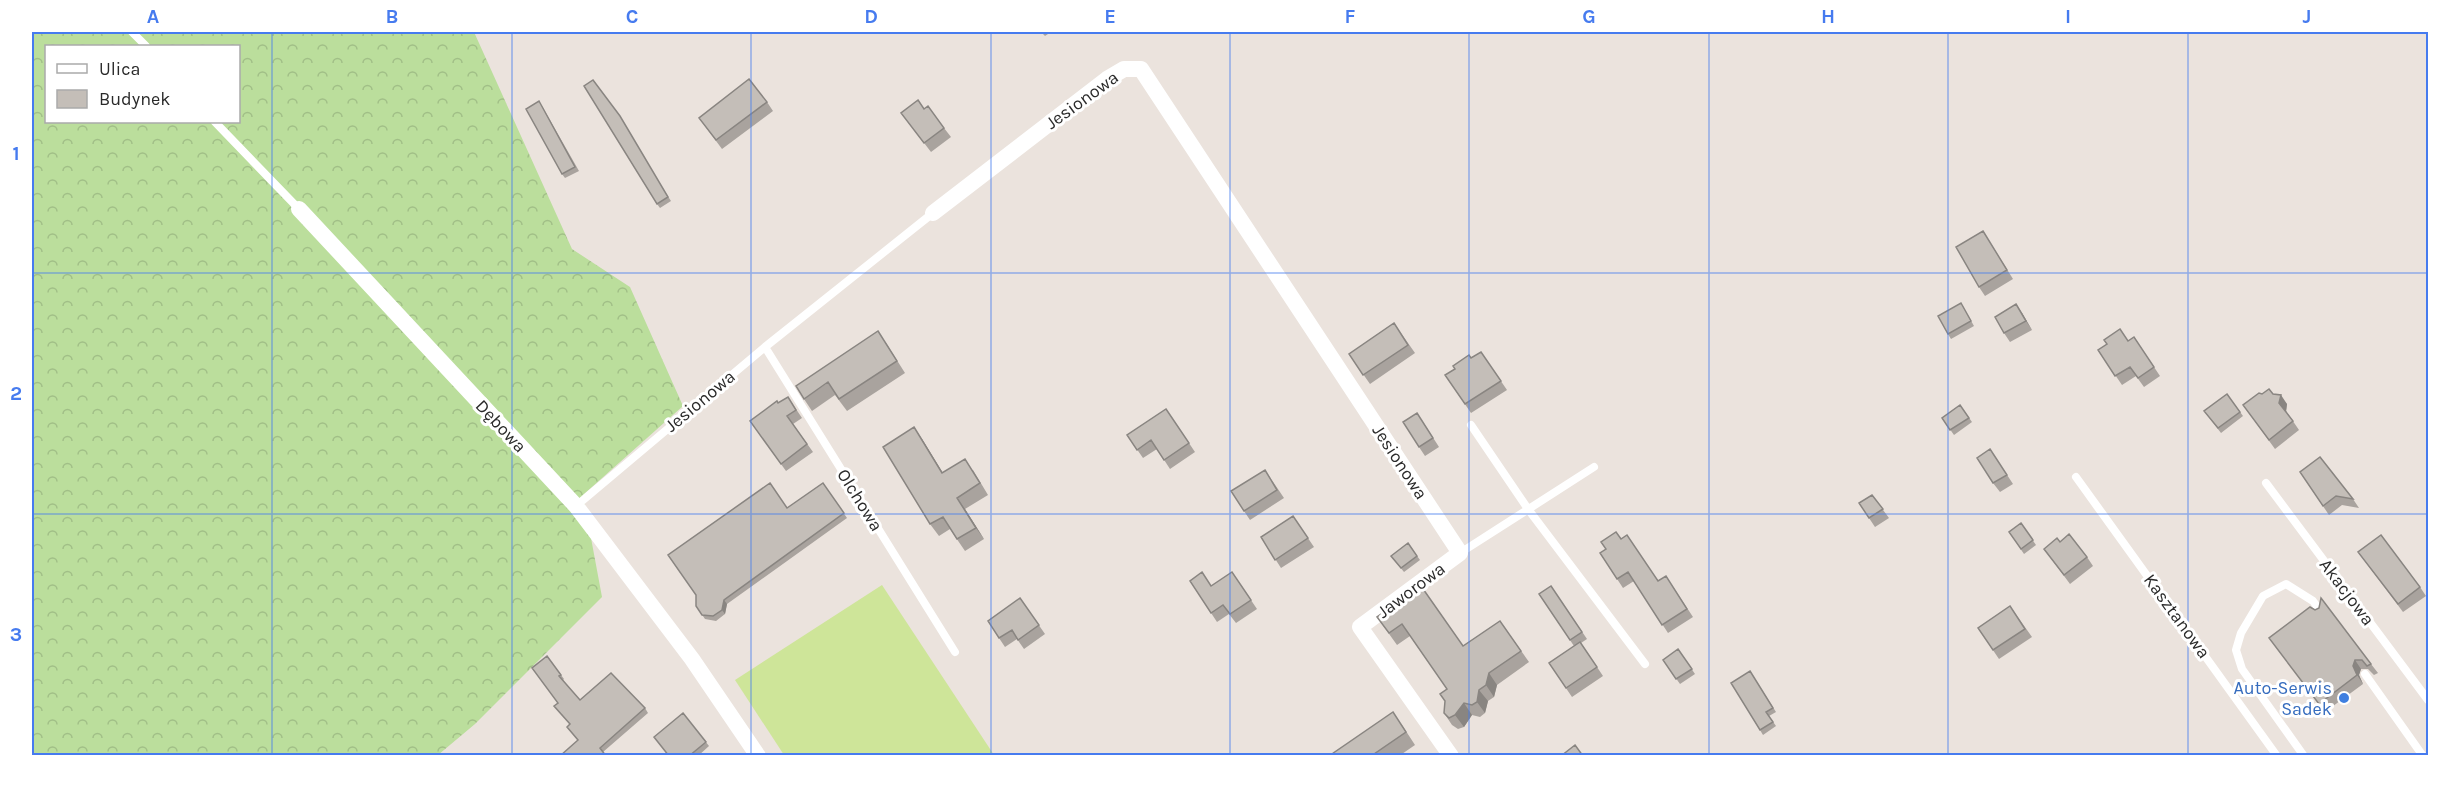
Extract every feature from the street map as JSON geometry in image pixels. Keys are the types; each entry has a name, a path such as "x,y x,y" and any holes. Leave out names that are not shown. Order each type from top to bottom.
{"street":[{"name":"Jesionowa","path":"933,213 1107,79 1124,69 1141,69 1460,553"},
{"name":"Dębowa","path":"299,209 576,507 692,659 758,756"},
{"name":"Jaworowa","path":"1451,756 1360,627 1460,553"}],"lane":[{"path":"132,32 145,45"},
{"name":"Dębowa","path":"216,123 299,209"},
{"name":"Jesionowa","path":"576,507 765,347 933,213"},
{"name":"Olchowa","path":"765,347 955,652"},
{"path":"1471,425 1528,509 1645,664"},
{"name":"Jaworowa","path":"1460,553 1594,468"},
{"name":"Kasztanowa","path":"2076,477 2277,756"},
{"name":"Akacjowa","path":"2266,483 2428,700"},
{"path":"2304,756 2242,669 2236,650 2241,633 2263,596 2286,584 2313,601 2321,612"},
{"path":"2365,674 2423,756"}],"green space":[{"path":"32,32 474,32 572,249 630,287 683,406 583,495 602,597 475,724 438,755 32,755"},
{"path":"882,585 994,755 784,755 735,680"}],"building":[{"path":"749,79 767,102 716,140 699,118"},
{"path":"593,80 620,116 668,197 657,204 584,86"},
{"path":"918,100 924,109 928,106 944,128 924,143 901,113"},
{"path":"539,101 575,167 562,174 526,109"},
{"path":"1983,231 2007,270 1979,287 1956,247"},
{"path":"1961,303 1971,321 1948,334 1938,316"},
{"path":"2016,304 2026,321 2004,333 1995,317"},
{"path":"1394,323 1408,345 1363,375 1349,354"},
{"path":"2120,329 2128,341 2134,337 2154,367 2138,378 2130,367 2115,376 2098,350 2107,344 2104,340"},
{"path":"878,331 897,361 839,399 828,382 804,399 796,386"},
{"path":"1481,352 1501,381 1465,404 1445,375 1469,355 1471,358"},
{"path":"2269,389 2273,394 2281,395 2279,403 2293,421 2269,440 2243,405 2259,393 2262,394"},
{"path":"2227,394 2240,412 2218,428 2204,411"},
{"path":"788,397 796,410 787,416 807,444 781,464 750,421 777,401 778,403"},
{"path":"1960,405 1969,418 1950,430 1942,418"},
{"path":"1166,409 1189,443 1164,460 1151,440 1137,450 1127,435"},
{"path":"1417,413 1433,438 1419,447 1403,422"},
{"path":"914,427 942,473 965,459 980,483 957,498 976,528 957,539 943,517 930,524 883,447"},
{"path":"1990,449 2007,475 1993,483 1977,458"},
{"path":"2320,457 2353,499 2336,496 2323,506 2300,472"},
{"path":"1265,470 1277,490 1244,511 1231,491"},
{"path":"770,483 787,508 823,483 844,513 724,600 722,610 713,616 702,615 696,606 696,595 668,555"},
{"path":"1872,495 1883,509 1869,518 1859,503"},
{"path":"1293,516 1308,538 1275,560 1261,537"},
{"path":"2021,523 2033,540 2021,549 2009,532"},
{"path":"1616,532 1621,539 1627,535 1658,581 1666,576 1687,609 1662,625 1628,572 1617,579 1600,553 1606,549 1601,542"},
{"path":"2069,534 2087,557 2064,575 2044,549 2057,538 2060,542"},
{"path":"2381,535 2420,587 2398,604 2358,552"},
{"path":"1408,543 1417,556 1401,568 1391,556"},
{"path":"1202,572 1211,586 1232,572 1251,600 1230,614 1223,605 1211,613 1190,581"},
{"path":"1421,586 1463,646 1500,621 1521,651 1489,673 1486,685 1479,690 1477,702 1472,705 1464,703 1455,715 1449,718 1444,713 1445,701 1440,694 1447,689 1402,624 1389,633 1377,617"},
{"path":"1551,586 1582,632 1570,640 1539,594"},
{"path":"1020,598 1039,625 1018,640 1012,630 999,638 988,621"},
{"path":"2321,598 2371,664 2367,666 2362,660 2355,660 2353,666 2357,675 2319,704 2269,638 2310,607 2315,610 2319,608"},
{"path":"2010,606 2025,629 1993,650 1978,628"},
{"path":"1580,642 1597,667 1566,688 1549,663"},
{"path":"1678,649 1692,669 1676,679 1663,660"},
{"path":"547,656 561,675 559,676 580,700 611,673 645,708 600,748 606,756 560,756 578,740 567,727 570,724 554,706 558,703 532,668"},
{"path":"1750,671 1773,708 1766,712 1773,722 1760,730 1731,683"},
{"path":"1393,712 1406,732 1371,756 1329,756"},
{"path":"683,713 706,742 689,756 669,756 654,737"},
{"path":"1575,745 1583,756 1561,756"}],"place":[{"name":"Auto-Serwis Sadek","path":"2344,698"}]}
